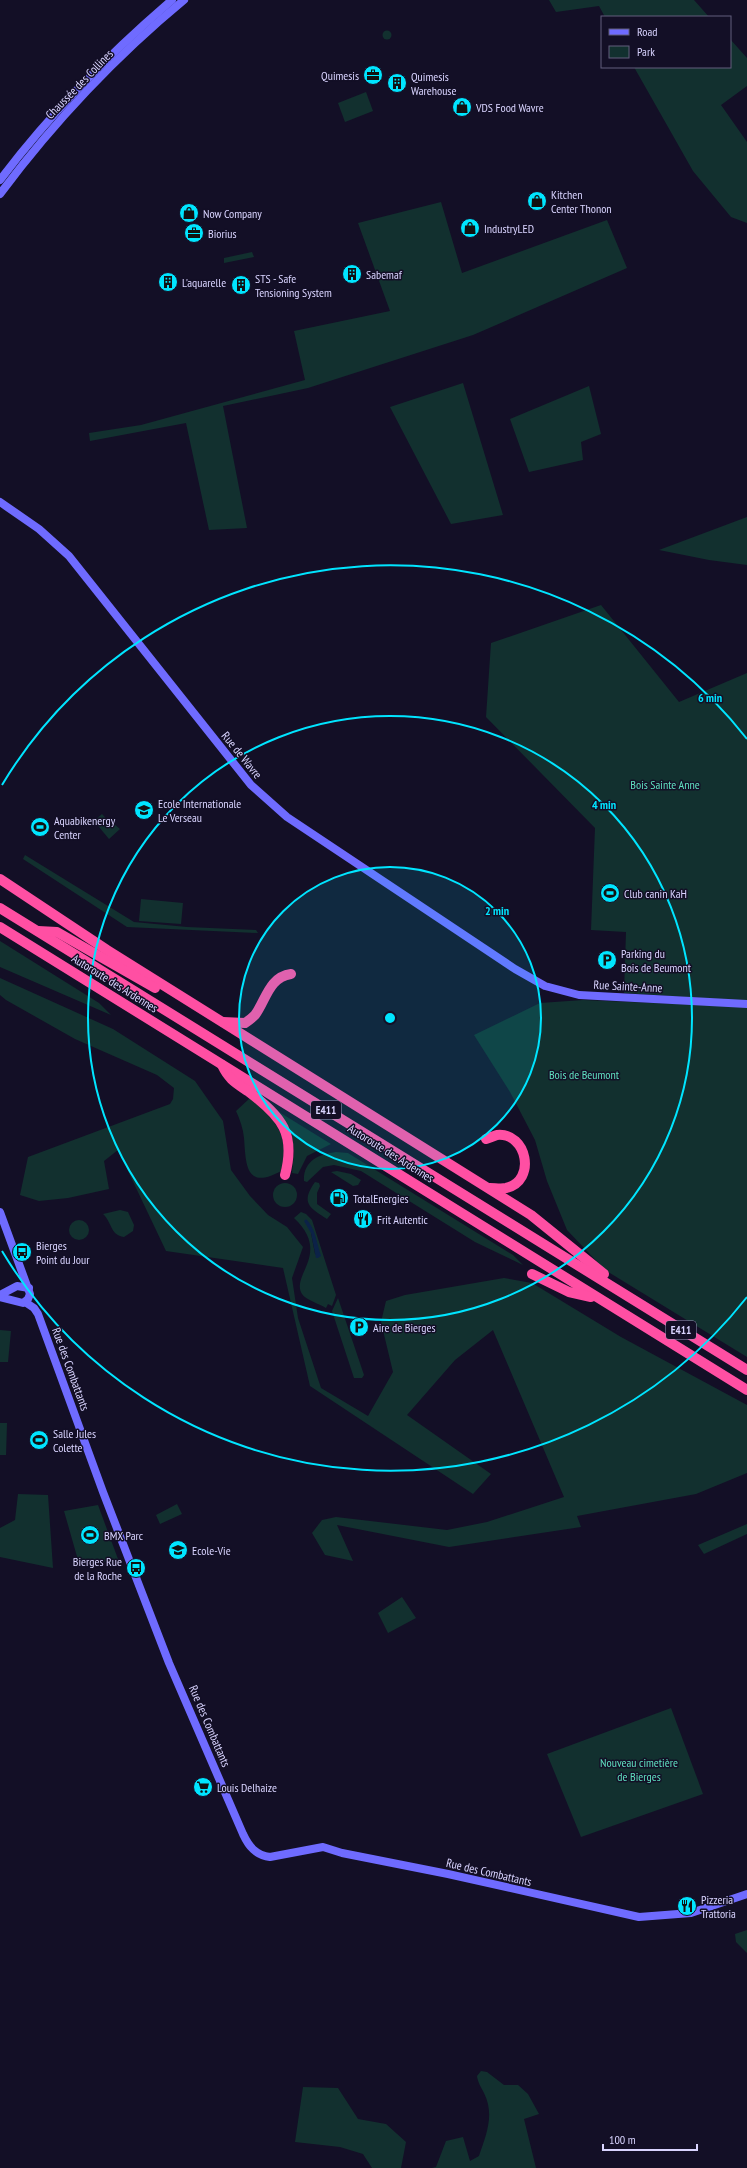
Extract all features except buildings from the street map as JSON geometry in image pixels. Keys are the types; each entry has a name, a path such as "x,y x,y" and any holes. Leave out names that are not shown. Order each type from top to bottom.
{"highway":[{"path":"0,879 199,1009 490,1188 531,1215 564,1240 585,1261 608,1277 614,1289"},
{"name":"Autoroute des Ardennes","path":"0,908 747,1370"},
{"name":"Autoroute des Ardennes","path":"0,927 747,1390"},
{"path":"37,931 57,932 140,980 199,1009"},
{"path":"218,1021 232,1024 245,1023 255,1015 266,992 284,975 291,974"},
{"path":"222,1065 228,1078 266,1106 286,1130 290,1149 285,1175"},
{"path":"486,1139 498,1135 510,1137 520,1146 526,1161 525,1171 516,1183 506,1188 490,1188"},
{"path":"532,1274 569,1292 603,1301"}],"street":[{"name":"Chaussée des Collines","path":"0,180 25,148 86,80 172,0"},
{"name":"Chaussée des Collines","path":"0,194 25,160 86,91 184,0"},
{"name":"Rue de Wavre","path":"0,502 39,529 69,556 235,766 267,801 287,817 514,969"},
{"name":"Rue Sainte-Anne","path":"514,969 545,986 579,995 747,1004"},
{"name":"Rue des Combattants","path":"0,1212 28,1295 38,1304 38,1314 108,1506 169,1663 249,1845 258,1853 270,1857 324,1847 342,1853 448,1874 639,1917 691,1913 747,1894"},
{"path":"13,1299 12,1293 16,1287 20,1268"},
{"path":"0,1296 13,1299 18,1302 28,1295 16,1287"},
{"path":"0,1296 16,1287"}],"green space":[{"path":"549,0 694,0 708,16 604,16 599,6 556,12"},
{"path":"385,31 389,31 391,35 389,39 385,39 383,37 383,33"},
{"path":"731,40 747,58 747,86 721,105 747,142 747,223 731,217 693,171 635,68 731,68"},
{"path":"366,92 373,111 345,122 338,103"},
{"path":"441,202 462,273 607,220 627,268 473,335 308,388 223,406 247,528 209,530 186,423 90,441 89,433 141,425 305,380 294,331 390,311 358,223"},
{"path":"252,252 254,257 224,263 224,258"},
{"path":"463,383 503,515 451,524 390,407"},
{"path":"589,386 601,434 581,442 583,460 529,472 510,419"},
{"path":"747,517 747,565 709,560 659,550"},
{"name":"Bois Sainte Anne","path":"601,605 679,702 747,673 747,1001 624,993 626,932 591,930 595,828 486,717 491,643"},
{"path":"102,814 112,825 114,824 120,829 109,839 94,821"},
{"path":"25,855 134,922 187,927 256,930 258,933 127,927 23,859"},
{"path":"141,899 183,903 181,924 139,921"},
{"path":"0,941 99,1003 111,1015 0,967"},
{"path":"0,978 113,1029 195,1081 223,1121 231,1170 250,1196 268,1215 287,1227 303,1247 292,1278 298,1318 321,1388 368,1416 393,1372 381,1322 386,1301 405,1295 504,1278 532,1283 621,1337 747,1405 747,1473 696,1494 577,1516 581,1527 449,1547 337,1525 353,1561 325,1555 312,1533 322,1520 336,1517 447,1530 487,1522 564,1497 493,1330 455,1360 407,1415 491,1474 473,1494 310,1386 283,1268 166,1251 118,1150 104,1161 109,1189 68,1198 39,1201 20,1195 28,1157 170,1104 173,1099 174,1088 157,1075 75,1039 6,1000 0,995"},
{"name":"Bois de Beumont","path":"583,1000 747,1007 747,1357 605,1270 567,1230 547,1181 535,1140 510,1092 474,1035 540,1003"},
{"path":"250,1098 267,1113 279,1129 284,1148 284,1159 281,1171 260,1178 254,1176 247,1165 243,1131 236,1111"},
{"path":"271,1107 331,1144 307,1156 298,1174 292,1173 294,1151 292,1137"},
{"path":"336,1152 348,1153 513,1255 523,1265 475,1242 361,1171 334,1165 323,1167 307,1182 304,1181 306,1168 313,1160"},
{"path":"337,1171 351,1174 361,1180 358,1185 353,1186 331,1172"},
{"path":"315,1182 319,1183 320,1186 317,1193 317,1204 331,1214 327,1219 316,1212 309,1204 308,1195"},
{"path":"285,1183 294,1186 297,1195 294,1204 285,1207 276,1204 273,1195 276,1186"},
{"path":"120,1210 128,1212 134,1225 133,1231 124,1237 116,1234 103,1214"},
{"path":"301,1212 306,1214 312,1220 336,1295 332,1306 328,1304 326,1308 302,1294 300,1287 301,1279 308,1262 310,1242 305,1231 294,1218","holes":["311,1233 315,1237 320,1256 315,1254"]},
{"path":"79,1220 86,1223 89,1230 86,1237 79,1240 72,1237 69,1230 72,1223"},
{"path":"338,1298 364,1375 362,1378 354,1378 332,1311"},
{"path":"0,1330 11,1331 8,1362 0,1362"},
{"path":"0,1423 7,1423 6,1455 0,1455"},
{"path":"18,1494 48,1495 53,1568 0,1557 0,1528 15,1520"},
{"path":"177,1504 182,1514 160,1524 156,1515"},
{"name":"BMX Parc","path":"98,1505 118,1559 80,1567 64,1511"},
{"path":"747,1524 747,1534 704,1554 698,1545"},
{"path":"402,1597 416,1618 388,1633 378,1613"},
{"name":"Nouveau cimetière de Bierges","path":"671,1708 703,1794 581,1837 547,1754"},
{"path":"747,1930 747,1953 736,1942 735,1934"},
{"path":"481,2071 487,2072 504,2085 518,2085 528,2094 539,2114 524,2119 536,2168 432,2168 436,2167 446,2141 463,2137 470,2161 479,2156 487,2133 489,2117 487,2101 477,2076"},
{"path":"303,2087 338,2088 358,2119 386,2124 406,2142 401,2168 372,2168 363,2154 340,2147 295,2142"}],"water":[{"path":"306,1219 312,1226 321,1256 318,1258 316,1258 311,1233 304,1221"}],"place":[{"name":"Quimesis","path":"373,75"},
{"name":"Quimesis Warehouse","path":"397,83"},
{"name":"VDS Food Wavre","path":"462,107"},
{"name":"Kitchen Center Thonon","path":"537,201"},
{"name":"Now Company","path":"189,213"},
{"name":"IndustryLED","path":"470,228"},
{"name":"Biorius","path":"194,233"},
{"name":"Sabemaf","path":"352,274"},
{"name":"L'aquarelle","path":"168,282"},
{"name":"STS - Safe Tensioning System","path":"241,285"},
{"name":"Ecole Internationale Le Verseau","path":"144,810"},
{"name":"Aquabikenergy Center","path":"40,827"},
{"name":"Club canin KaH","path":"610,893"},
{"name":"Parking du Bois de Beumont","path":"607,960"},
{"name":"TotalEnergies","path":"339,1198"},
{"name":"Frit Autentic","path":"363,1219"},
{"name":"Bierges Point du Jour","path":"22,1252"},
{"name":"Aire de Bierges","path":"359,1327"},
{"name":"Salle Jules Colette","path":"39,1440"},
{"name":"BMX Parc","path":"90,1535"},
{"name":"Ecole-Vie","path":"178,1550"},
{"name":"Bierges Rue de la Roche","path":"136,1568"},
{"name":"Louis Delhaize","path":"203,1787"},
{"name":"Pizzeria Trattoria","path":"687,1906"}]}
